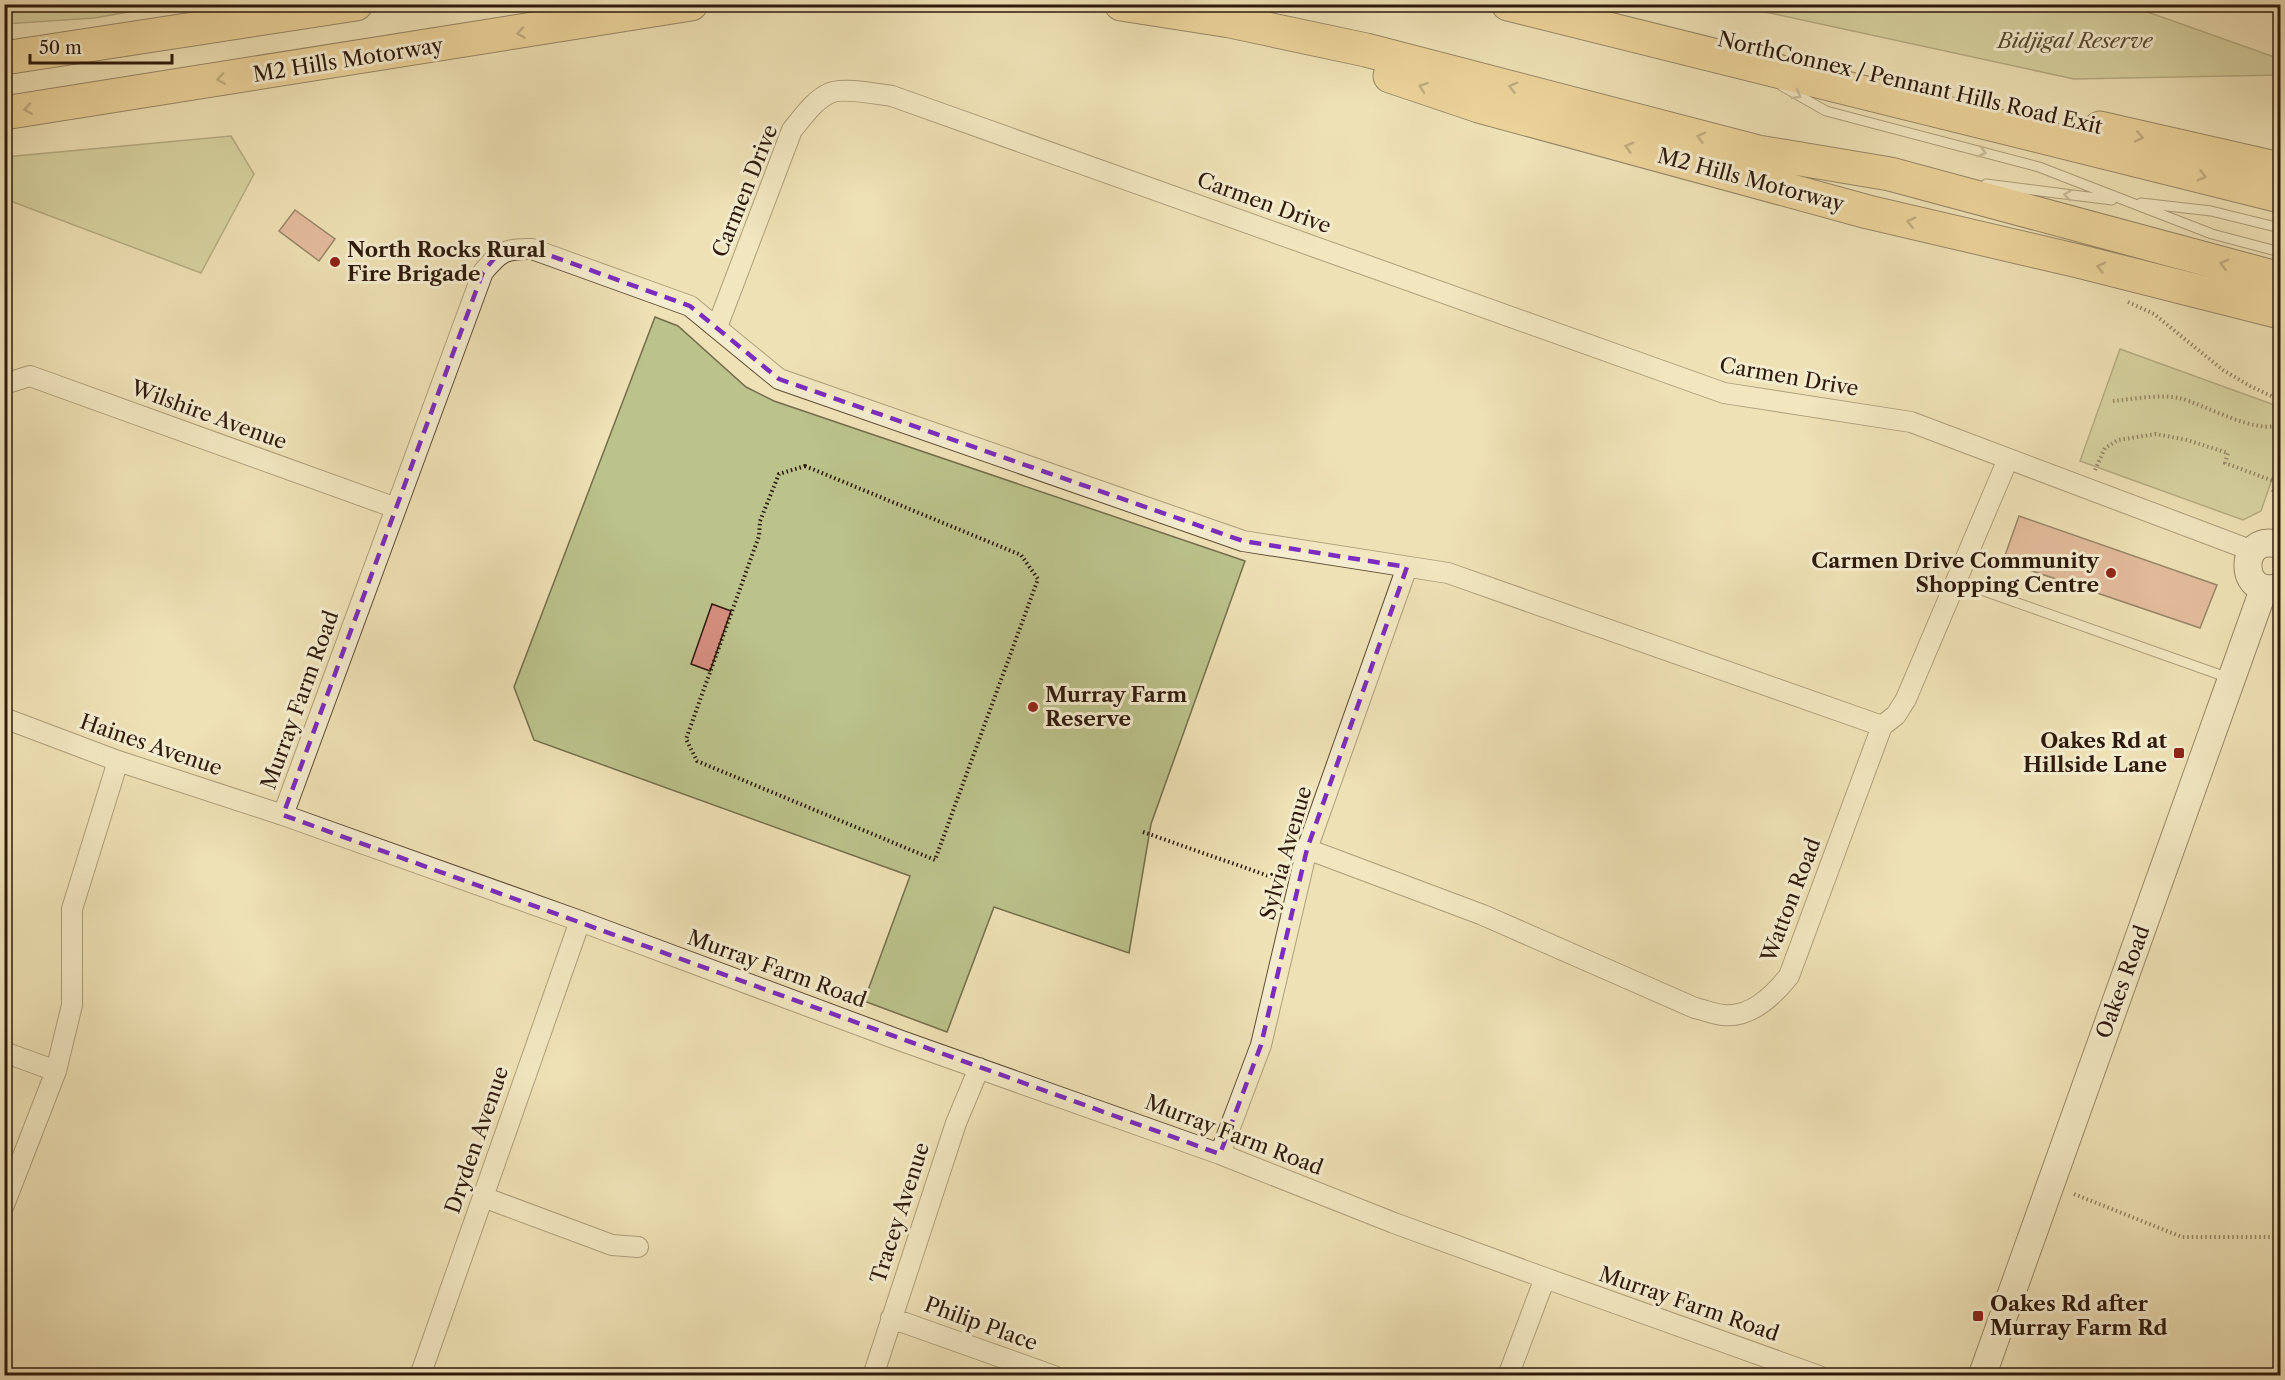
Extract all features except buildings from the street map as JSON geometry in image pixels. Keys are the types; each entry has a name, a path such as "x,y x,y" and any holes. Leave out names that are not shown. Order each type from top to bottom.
{"highway":[{"path":"4,58 356,4"},
{"name":"M2 Hills Motorway","path":"4,113 578,24 691,4"},
{"name":"M2 Hills Motorway","path":"1121,4 1230,21 1366,50 1758,152 1890,174 2280,279"},
{"path":"1523,8 2280,196"},
{"name":"NorthConnex / Pennant Hills Road Exit","path":"1523,8 1624,15 2280,169"},
{"name":"M2 Hills Motorway","path":"1230,21 1479,106 1868,212 2078,261 2280,312"}],"main road":[{"path":"2272,587 2253,582 2249,575 2248,560 2273,545"},
{"name":"Oakes Road","path":"1982,1376 2231,679 2272,587"}],"street":[{"name":"Carmen Drive","path":"717,327 792,130 809,108 830,92 860,91 892,96 1724,393 1911,422 2008,459 2273,545"},
{"name":"Murray Farm Road","path":"717,327 690,306 532,249 513,248 498,254 483,272 283,815 1220,1154 1545,1278 1820,1376"},
{"path":"717,327 779,379 1244,541 1448,573 1882,726"},
{"name":"Wilshire Avenue","path":"4,384 30,376 396,508"},
{"name":"Watton Road","path":"1307,849 1483,915 1695,1008 1723,1016 1738,1014 1754,1008 1777,992 1789,976 1882,726 1896,715 1906,699 2008,459"},
{"name":"Sylvia Avenue","path":"1220,1154 1261,1045 1307,849 1407,567"},
{"name":"Haines Avenue","path":"4,718 118,761 283,815"},
{"path":"4,1205 56,1071 72,1005 72,909 118,761"},
{"name":"Dryden Avenue","path":"420,1376 580,921"},
{"path":"4,1052 56,1071"},
{"name":"Tracey Avenue","path":"873,1376 956,1123 979,1068"},
{"path":"483,1197 612,1245 638,1247"},
{"path":"1508,1376 1545,1278"},
{"name":"Philip Place","path":"891,1318 1054,1376"}],"lane":[{"path":"1747,65 1826,111 2038,167 2212,234 2280,252"},
{"path":"1758,152 1945,179"},
{"path":"1980,183 2211,211 2280,228"},
{"path":"1956,580 2231,679"}],"path":[{"path":"2123,300 2154,314 2223,370 2280,400"},
{"path":"2114,401 2178,398 2263,427 2280,424"},
{"path":"2096,470 2105,448 2118,440 2156,434 2187,440 2228,453 2225,463 2277,482"},
{"path":"805,465 1021,555 1038,579 935,860 698,760 686,738 759,536 760,521 779,474 805,465"},
{"path":"2273,492 2280,470"},
{"path":"1143,832 1298,886"},
{"path":"2074,1194 2182,1237 2280,1237"}],"highlighted area":[{"path":"513,248 532,249 690,306 779,379 1243,541 1407,567 1307,849 1261,1045 1220,1154 283,815 483,272 498,254"}],"green space":[{"path":"5,4 168,5 94,18 5,24"},
{"name":"Bidjigal Reserve","path":"1733,5 2128,5 2280,59 2280,75 2074,79"},
{"path":"231,136 254,174 201,273 5,199 5,157"},
{"path":"655,317 678,326 746,387 774,401 1245,561 1151,824 1129,953 994,907 947,1032 864,1001 910,876 534,740 514,687"},
{"path":"2120,349 2280,407 2280,456 2261,511 2243,520 2080,461"}],"place":[{"name":"North Rocks Rural Fire Brigade","path":"335,262"},
{"name":"Carmen Drive Community Shopping Centre","path":"2111,573"},
{"name":"Murray Farm Reserve","path":"1033,707"},
{"name":"Oakes Rd at Hillside Lane","path":"2179,753"},
{"name":"Oakes Rd after Murray Farm Rd","path":"1978,1316"}]}
